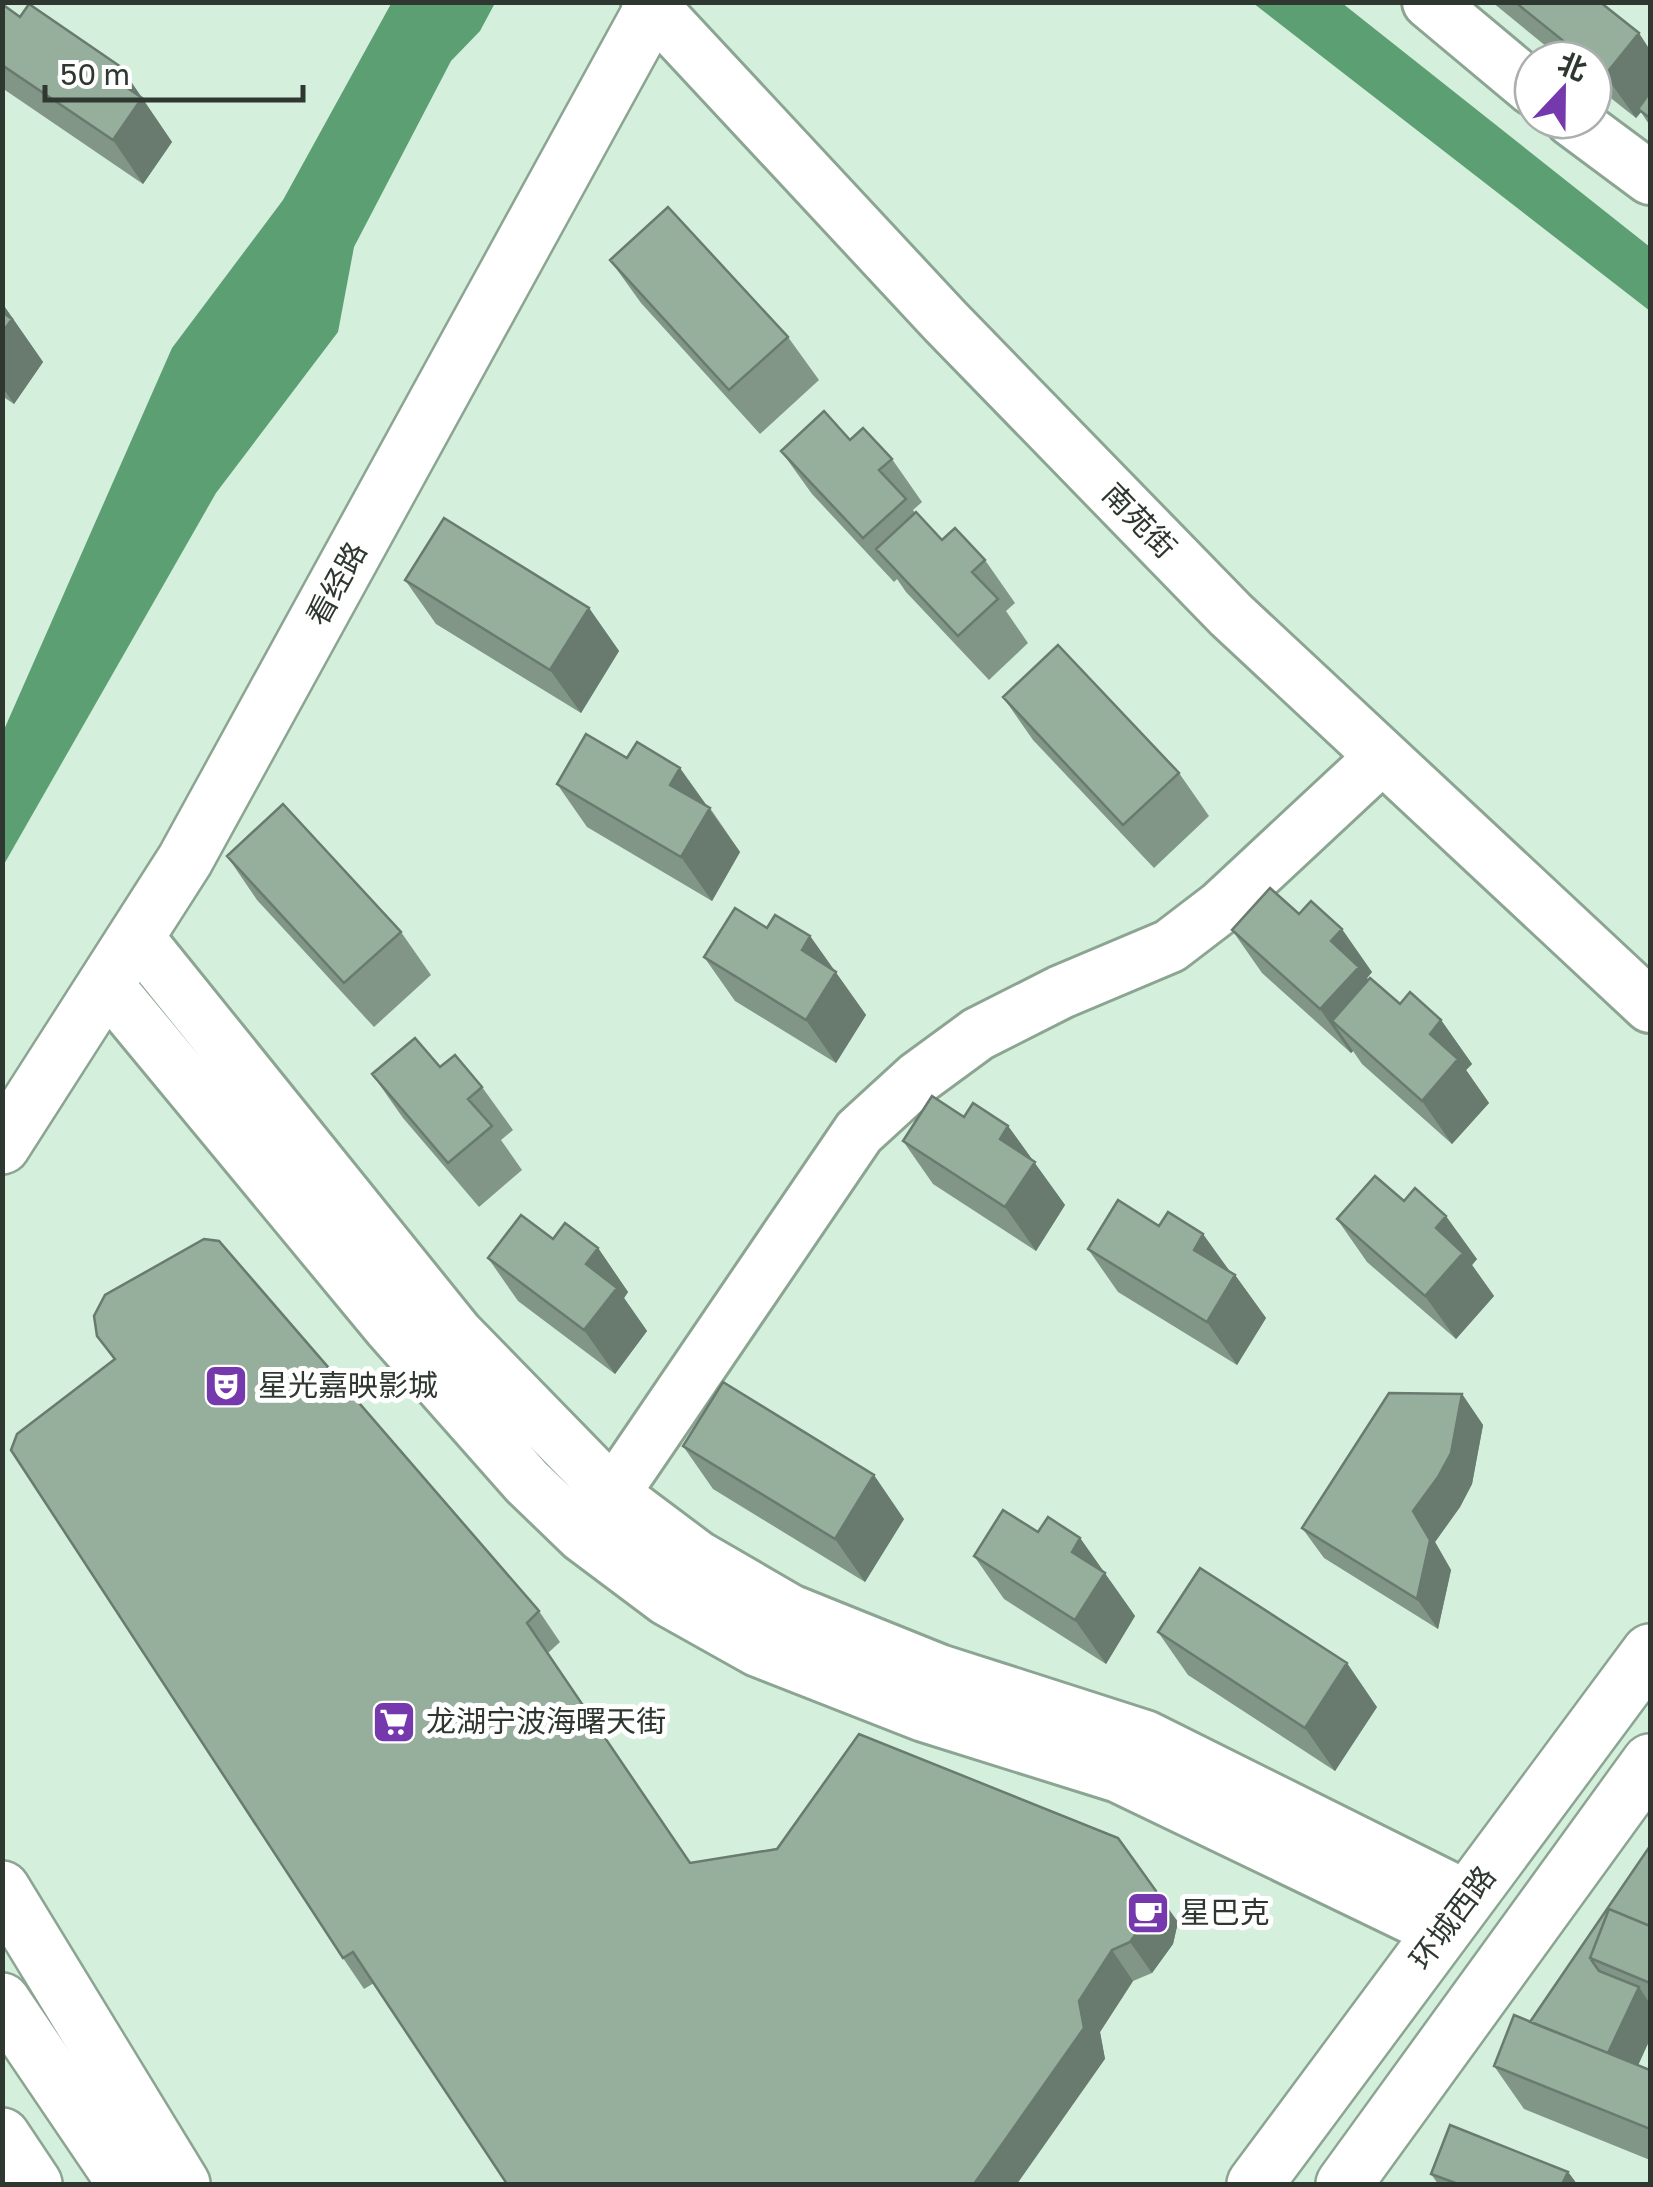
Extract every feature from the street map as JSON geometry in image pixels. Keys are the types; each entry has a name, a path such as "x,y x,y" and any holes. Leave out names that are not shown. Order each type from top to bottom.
{"main road":[{"name":"看经路","path":"2,1146 184,860 651,4"},
{"name":"环城西路","path":"1255,2184 1650,1652"},
{"path":"1344,2184 1650,1762"},
{"path":"2,1889 182,2184"},
{"path":"2,2000 126,2184"},
{"path":"2,2136 34,2184"}],"street":[{"path":"1429,2 1513,72"},
{"name":"南苑街","path":"651,4 945,321 1230,615 1650,1006"},
{"path":"1599,140 1650,178"},
{"path":"583,1536 858,1132 918,1078 978,1034 1061,992 1170,946 1220,908 1382,757"},
{"path":"136,936 457,1334 613,1494 697,1556 790,1611 940,1671 1145,1737 1455,1915"},
{"path":"106,984 389,1326 527,1482 583,1536 667,1599 758,1650 924,1715 1120,1776 1455,1915"}],"shaded area":[{"path":"392,2 495,3 480,31 451,61 354,247 338,332 216,493 3,866 3,732 172,348 283,200"},
{"path":"1253,3 1342,3 1650,247 1650,311"}],"building":[{"path":"1515,2 1600,2 1639,33 1613,65 1613,40 1562,40"},
{"path":"2,4 20,17 29,4 121,67 113,78 142,98 113,140 2,65"},
{"path":"1650,92 1650,118 1638,109"},
{"path":"668,207 788,337 729,390 610,260"},
{"path":"2,312 12,319 2,333"},
{"path":"824,411 850,440 863,428 892,459 879,470 906,499 863,538 781,451"},
{"path":"916,512 942,540 955,528 985,560 972,572 998,599 958,636 876,549"},
{"path":"444,518 589,608 550,670 405,580"},
{"path":"1058,645 1179,773 1123,825 1003,697"},
{"path":"586,734 627,758 637,742 680,768 670,785 710,808 681,857 557,784"},
{"path":"283,804 401,932 344,983 227,856"},
{"path":"1270,888 1299,914 1311,901 1342,929 1331,941 1359,967 1320,1009 1232,930"},
{"path":"735,908 767,928 775,915 810,936 802,950 836,972 806,1020 704,957"},
{"path":"1370,978 1400,1004 1410,992 1441,1020 1430,1034 1458,1059 1422,1101 1332,1021"},
{"path":"415,1038 440,1067 455,1055 482,1087 468,1099 492,1126 448,1163 372,1074"},
{"path":"932,1096 964,1117 973,1103 1008,1126 1000,1139 1035,1162 1005,1207 903,1141"},
{"path":"1375,1176 1404,1201 1415,1188 1446,1216 1436,1228 1463,1253 1425,1296 1337,1219"},
{"path":"1118,1200 1159,1226 1168,1212 1203,1234 1194,1250 1235,1275 1207,1322 1088,1249"},
{"path":"521,1215 553,1239 565,1223 598,1248 586,1264 617,1288 584,1330 488,1258"},
{"name":"龙湖宁波海曙天街","path":"204,1239 219,1241 539,1611 527,1623 690,1863 777,1849 859,1734 1118,1838 1156,1891 1151,1913 1130,1942 1112,1950 1079,2001 1084,2028 974,2184 507,2184 353,1952 343,1958 11,1450 17,1434 115,1359 97,1336 94,1316 105,1295"},
{"path":"723,1382 874,1475 835,1539 683,1446"},
{"path":"1389,1393 1462,1394 1451,1453 1413,1511 1430,1540 1417,1599 1302,1528"},
{"path":"1003,1510 1038,1532 1048,1517 1080,1538 1072,1552 1105,1573 1075,1620 974,1556"},
{"path":"1200,1568 1347,1663 1305,1728 1158,1632"},
{"path":"1650,1846 1650,1926 1609,1909 1590,1958 1599,1971 1639,1987 1608,2053 1530,2022"},
{"path":"1609,1909 1650,1926 1650,1983 1590,1958"},
{"path":"1514,2015 1650,2070 1650,2129 1494,2066"},
{"path":"1450,2125 1568,2172 1562,2184 1458,2184 1431,2174"}],"place":[{"name":"星光嘉映影城","path":"226,1386"},
{"name":"龙湖宁波海曙天街","path":"394,1722"},
{"name":"星巴克","path":"1148,1913"}]}
